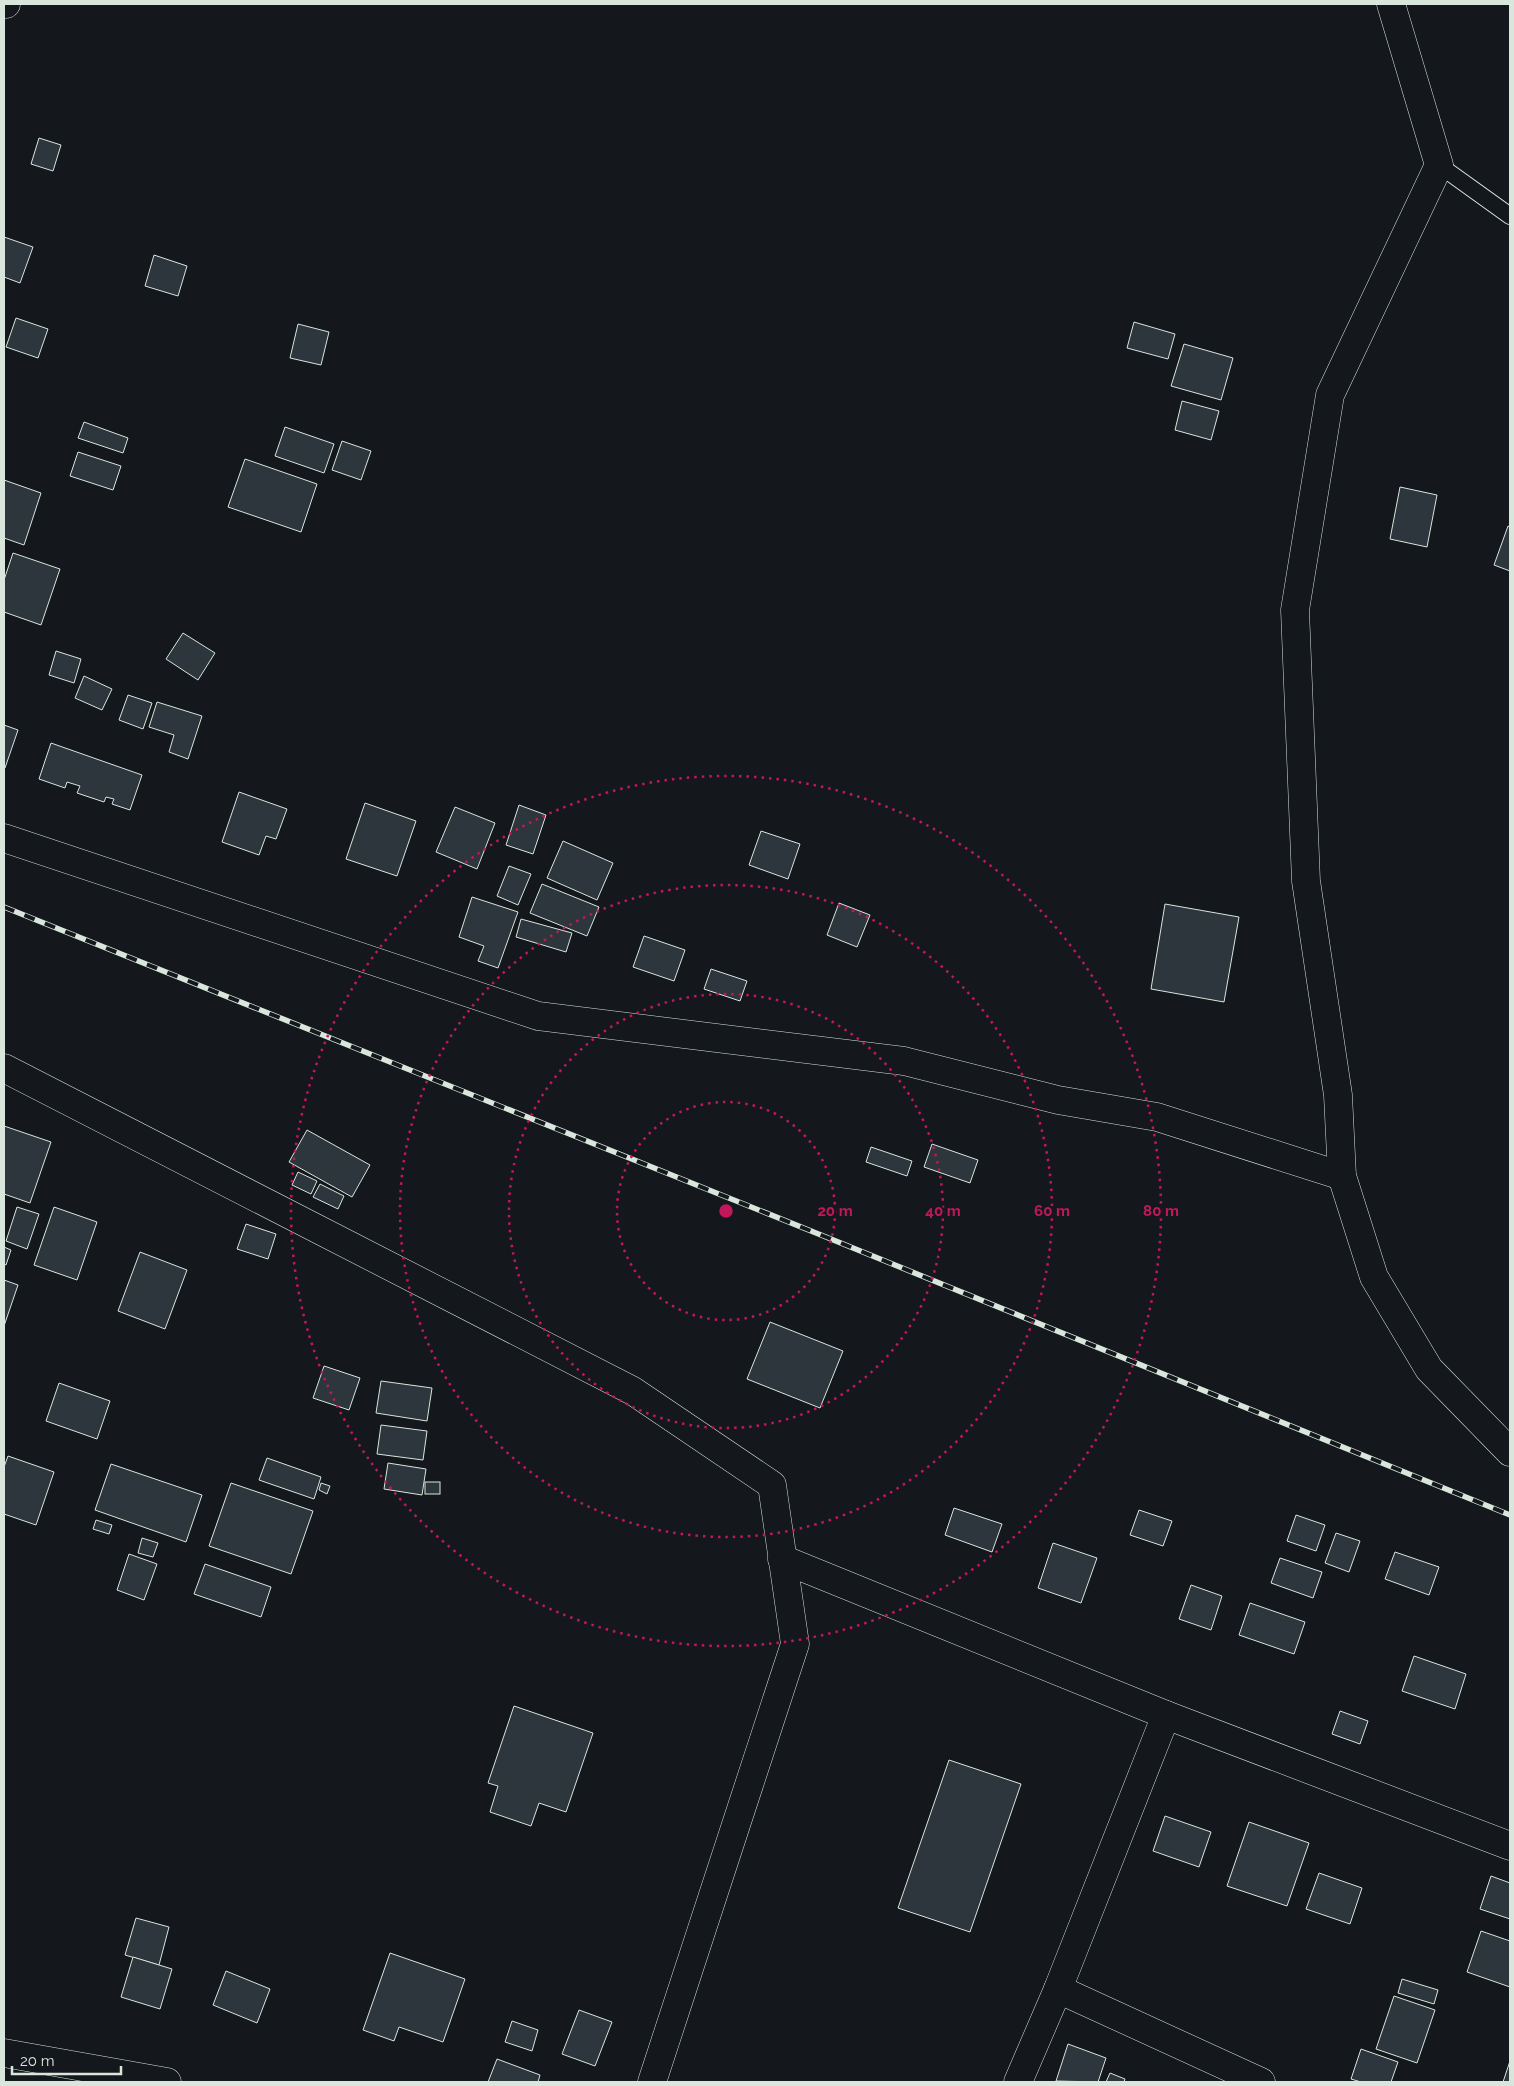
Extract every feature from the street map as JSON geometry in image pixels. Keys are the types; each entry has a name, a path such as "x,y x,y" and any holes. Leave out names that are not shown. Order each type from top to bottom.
{"street":[{"path":"1391,4 1440,165 1330,395 1295,610 1306,882 1338,1095 1342,1176 1374,1277 1429,1369 1510,1452"},
{"path":"4,838 538,1016 904,1061 1058,1100 1158,1117 1342,1176"},
{"path":"4,1068 633,1391 772,1485 795,1644 652,2082"},
{"path":"782,1559 1166,1715 1510,1846"},
{"path":"1018,2082 1058,1989 1166,1715"},
{"path":"1058,1989 1261,2082"},
{"path":"4,2053 167,2082"}],"lane":[{"path":"1440,165 1510,216"}],"building":[{"path":"39,138 61,145 53,171 31,164"},
{"path":"4,237 33,247 20,283 4,277"},
{"path":"154,255 187,266 178,296 145,286"},
{"path":"16,318 48,329 38,358 6,347"},
{"path":"1134,322 1175,334 1168,359 1127,348"},
{"path":"298,324 329,332 321,365 290,358"},
{"path":"1184,344 1233,358 1221,400 1171,386"},
{"path":"1182,401 1219,411 1211,440 1175,430"},
{"path":"84,422 128,438 123,453 78,438"},
{"path":"285,427 334,444 324,473 275,456"},
{"path":"342,441 371,451 361,480 332,470"},
{"path":"78,452 121,466 113,490 70,476"},
{"path":"245,459 317,484 301,532 228,507"},
{"path":"4,480 41,493 24,545 4,538"},
{"path":"1400,487 1437,495 1427,547 1390,539"},
{"path":"1508,526 1510,527 1510,571 1494,565"},
{"path":"13,553 60,569 41,625 4,612 4,580"},
{"path":"183,633 215,653 198,680 166,659"},
{"path":"56,651 81,659 74,683 49,675"},
{"path":"84,676 112,689 102,710 75,698"},
{"path":"128,695 152,703 143,729 119,720"},
{"path":"157,702 202,716 188,759 169,752 174,735 149,727"},
{"path":"4,725 18,730 5,768 4,767"},
{"path":"51,743 142,775 130,810 112,804 114,799 106,797 104,802 77,793 80,786 67,782 65,788 39,779"},
{"path":"239,792 287,809 276,839 266,836 259,855 222,842"},
{"path":"365,803 416,821 397,876 346,859"},
{"path":"519,805 546,815 533,854 506,845"},
{"path":"455,807 495,823 477,869 436,852"},
{"path":"761,831 800,844 788,879 749,865"},
{"path":"563,841 613,863 597,900 547,878"},
{"path":"509,866 531,874 518,905 497,896"},
{"path":"542,884 599,907 587,936 530,913"},
{"path":"472,897 518,912 498,968 478,961 484,946 459,937"},
{"path":"839,903 870,915 857,947 827,935"},
{"path":"1165,904 1239,917 1224,1002 1151,989"},
{"path":"521,919 572,933 566,952 516,937"},
{"path":"644,936 685,950 674,981 633,967"},
{"path":"711,969 747,981 740,1001 704,989"},
{"path":"4,1126 51,1142 30,1203 4,1194"},
{"path":"307,1130 370,1165 352,1197 289,1162"},
{"path":"932,1144 978,1160 970,1183 924,1167"},
{"path":"871,1147 912,1161 907,1176 866,1162"},
{"path":"298,1172 317,1181 311,1194 292,1185"},
{"path":"320,1184 344,1196 338,1209 313,1197"},
{"path":"17,1207 39,1214 27,1249 6,1241"},
{"path":"54,1207 97,1222 77,1280 34,1265"},
{"path":"246,1224 276,1234 268,1259 237,1249"},
{"path":"4,1247 11,1250 6,1265 4,1264"},
{"path":"140,1252 187,1270 165,1329 118,1311"},
{"path":"4,1280 18,1285 4,1326"},
{"path":"770,1322 843,1351 820,1408 747,1379"},
{"path":"324,1366 360,1378 349,1410 313,1398"},
{"path":"381,1381 432,1388 427,1421 376,1413"},
{"path":"59,1383 110,1401 97,1439 46,1421"},
{"path":"381,1425 427,1431 423,1460 377,1454"},
{"path":"8,1456 54,1472 36,1525 4,1514 4,1467"},
{"path":"267,1458 321,1477 314,1499 259,1480"},
{"path":"388,1463 426,1469 422,1495 384,1489"},
{"path":"111,1464 202,1495 186,1542 95,1510"},
{"path":"425,1482 440,1482 440,1494 425,1494"},
{"path":"231,1483 313,1511 291,1574 209,1546"},
{"path":"321,1483 330,1486 327,1494 319,1490"},
{"path":"954,1508 1002,1524 992,1552 945,1535"},
{"path":"1139,1510 1172,1521 1163,1546 1130,1535"},
{"path":"1296,1515 1325,1525 1316,1551 1287,1541"},
{"path":"96,1520 112,1525 109,1534 93,1529"},
{"path":"1336,1533 1360,1541 1349,1572 1325,1563"},
{"path":"142,1538 158,1543 153,1557 138,1553"},
{"path":"1053,1543 1097,1558 1081,1603 1038,1588"},
{"path":"1395,1552 1439,1567 1429,1595 1385,1579"},
{"path":"129,1554 157,1564 144,1600 117,1590"},
{"path":"1280,1558 1322,1572 1313,1598 1271,1583"},
{"path":"205,1564 271,1587 261,1617 194,1594"},
{"path":"1191,1585 1222,1596 1211,1630 1179,1619"},
{"path":"1250,1603 1305,1622 1294,1654 1239,1635"},
{"path":"1414,1656 1466,1674 1455,1709 1402,1691"},
{"path":"514,1706 593,1733 566,1812 539,1803 531,1826 490,1812 498,1786 488,1783"},
{"path":"1340,1711 1368,1721 1360,1744 1332,1734"},
{"path":"949,1760 1021,1784 970,1932 898,1908"},
{"path":"1165,1816 1211,1832 1199,1867 1153,1851"},
{"path":"1249,1822 1309,1843 1287,1906 1227,1886"},
{"path":"1319,1873 1362,1888 1350,1924 1306,1909"},
{"path":"1491,1876 1510,1883 1510,1919 1480,1909"},
{"path":"136,1918 169,1927 159,1965 125,1955"},
{"path":"1481,1931 1510,1941 1510,1987 1467,1972"},
{"path":"390,1953 465,1979 443,2042 399,2027 394,2041 363,2030"},
{"path":"133,1957 172,1969 160,2009 121,1997"},
{"path":"226,1971 270,1989 257,2023 213,2005"},
{"path":"1402,1979 1438,1990 1434,2004 1398,1993"},
{"path":"1394,1996 1435,2010 1417,2063 1376,2049"},
{"path":"579,2010 612,2022 595,2066 562,2054"},
{"path":"512,2021 538,2030 532,2051 505,2042"},
{"path":"1068,2044 1106,2058 1098,2082 1056,2081"},
{"path":"1361,2049 1398,2062 1391,2082 1361,2082 1351,2079"},
{"path":"497,2059 540,2075 538,2082 488,2082"},
{"path":"1510,2061 1510,2082 1503,2082"},
{"path":"1110,2073 1125,2079 1124,2082 1106,2082"}],"railway":[{"path":"4,907 826,1237 1510,1515"}]}
